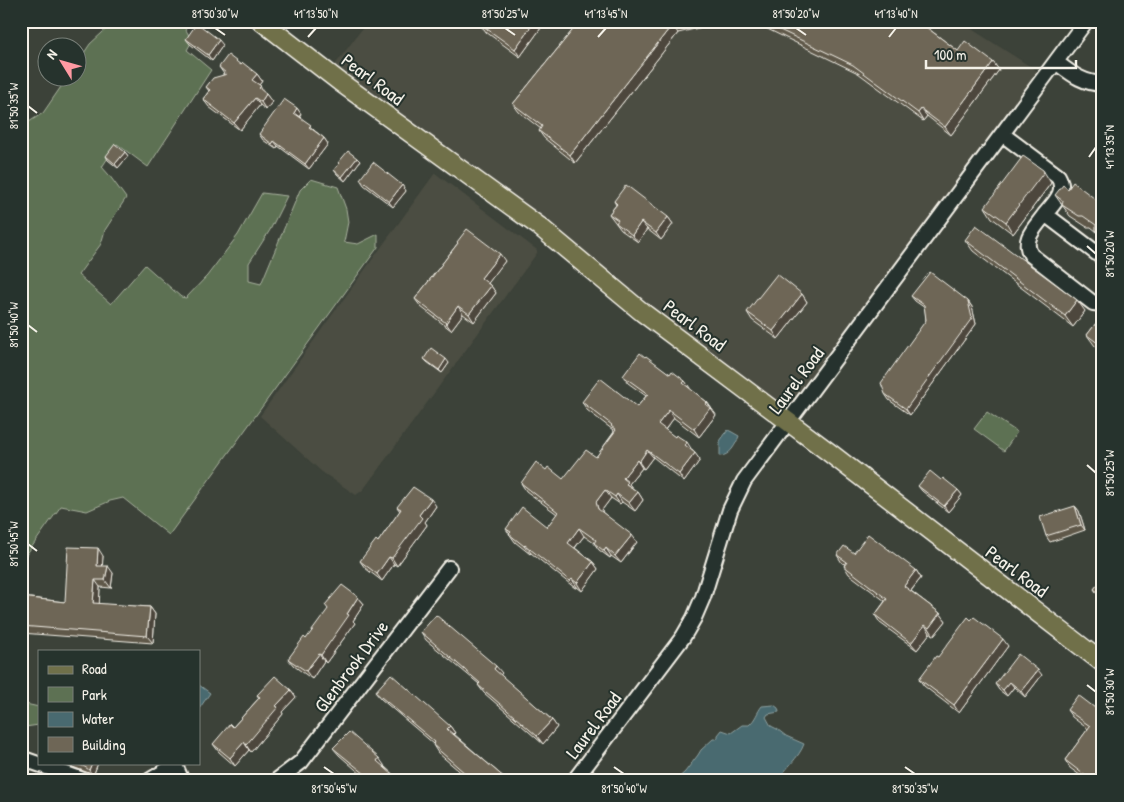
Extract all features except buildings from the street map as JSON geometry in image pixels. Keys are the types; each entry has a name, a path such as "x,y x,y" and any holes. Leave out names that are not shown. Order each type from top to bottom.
{"main road":[{"name":"Pearl Road","path":"261,21 540,227 642,312 788,421 1103,663"}],"street":[{"name":"Laurel Road","path":"574,781 683,637 694,618 703,597 730,510 744,481 1086,21"},
{"path":"1056,62 1078,78 1091,84 1103,84"},
{"path":"1002,134 1058,176 1062,182 1060,194 1028,238 1027,250 1030,255 1093,302 1103,304"},
{"path":"1045,214 1103,258"},
{"name":"Glenbrook Drive","path":"276,781 301,762 449,568"},
{"path":"21,758 86,781"},
{"path":"149,781 174,764 182,781"}],"shaded area":[{"path":"368,21 959,21 1045,76 788,421 329,73"},
{"path":"435,173 537,250 537,253 363,490 356,495 322,472 260,416"}],"green space":[{"path":"115,21 181,21 192,41 187,50 211,70 148,167 117,144 102,167 126,198 105,230 101,244 78,275 111,304 145,265 181,297 186,298 207,276 238,235 262,193 287,196 270,230 249,263 249,281 261,284 300,190 311,179 338,187 346,209 348,222 344,242 358,244 378,234 378,247 169,535 123,498 110,501 87,511 61,506 21,562 21,510 23,507 21,504 21,127 43,113 60,88 88,88 88,47"},
{"path":"987,412 1017,432 1004,451 974,429"},
{"path":"21,703 38,707 38,725 25,727 21,730"}],"water":[{"path":"728,430 739,436 730,452 720,456 720,441"},
{"path":"200,686 210,693 200,708"},
{"path":"774,705 778,708 779,712 768,714 766,717 771,726 786,736 804,744 799,754 778,781 675,781 685,772 701,750 713,739 718,738 722,730 731,733 742,725 749,725 762,706"}]}
